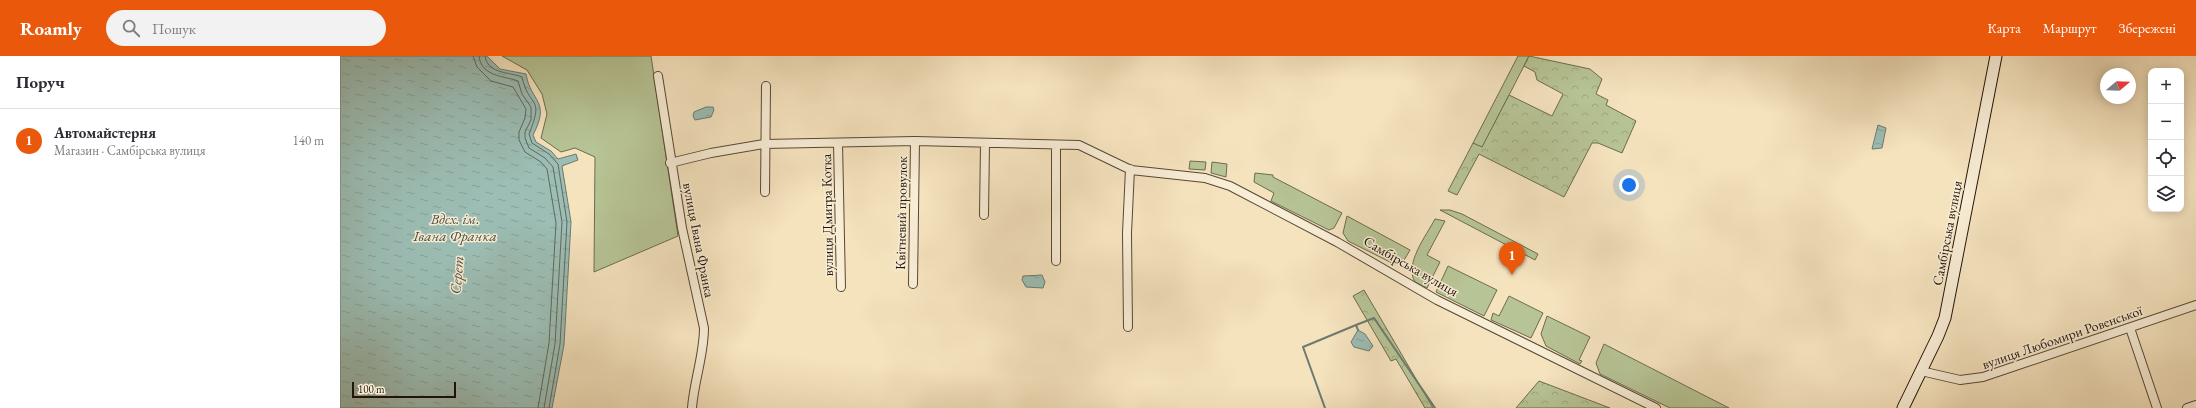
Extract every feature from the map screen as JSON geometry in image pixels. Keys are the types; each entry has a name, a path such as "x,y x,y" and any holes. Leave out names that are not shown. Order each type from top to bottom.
{"main road":[{"name":"Самбірська вулиця","path":"1903,408 1938,336 1949,301 1996,56"}],"street":[{"name":"вулиця Івана Франка","path":"658,76 670,163 684,238 704,328 704,343 693,390 692,408"},
{"path":"765,192 764,144 766,86"},
{"name":"Самбірська вулиця","path":"670,163 711,153 764,144 915,141 1085,147 1130,170 1204,178 1230,186 1337,242 1437,300 1656,408"},
{"name":"Квітневий провулок","path":"913,284 915,141"},
{"name":"вулиця Дмитра Котка","path":"838,143 841,287"},
{"path":"984,215 985,143"},
{"path":"1056,145 1056,261"},
{"path":"1128,327 1127,233 1130,170"},
{"name":"вулиця Любомири Ровенської","path":"1921,371 1960,380 1983,377 2130,328 2196,304"},
{"path":"2130,328 2157,408"},
{"path":"2187,408 2196,405"}],"green space":[{"path":"502,56 651,56 678,236 594,272 595,157 575,148 561,152 541,138 547,114 542,94 527,70"},
{"path":"1518,56 1529,56 1482,148 1473,143"},
{"path":"1529,56 1590,69 1602,79 1596,94 1608,100 1606,105 1636,121 1622,153 1598,143 1592,143 1564,197 1479,154 1457,195 1448,191 1473,143 1482,147 1509,95 1552,116 1563,94 1537,80 1535,72 1524,66"},
{"path":"1190,161 1206,162 1205,170 1189,169"},
{"path":"1212,162 1227,164 1226,177 1211,173"},
{"path":"1255,173 1273,175 1273,177 1342,213 1334,228 1329,230 1271,201 1274,193 1254,182"},
{"path":"1440,210 1450,210 1462,214 1538,254 1535,260"},
{"path":"1347,216 1410,250 1403,262 1394,264 1348,241 1343,233"},
{"path":"1435,219 1445,221 1427,255 1440,262 1427,288 1415,282 1412,275 1412,267 1418,250"},
{"path":"1448,266 1497,290 1484,316 1436,292"},
{"path":"1364,290 1433,408 1425,408 1396,359 1391,361 1353,296"},
{"path":"1509,296 1543,313 1531,338 1491,320 1493,313 1499,316"},
{"path":"1547,316 1590,337 1579,360 1582,361 1580,364 1546,346 1541,334"},
{"path":"1604,344 1729,408 1670,408 1600,374 1596,363"},
{"path":"1539,381 1610,408 1516,408"}],"water":[{"name":"Вдсх. ім. Івана Франка","path":"340,56 487,56 500,69 526,74 528,84 540,108 538,124 533,135 536,142 551,151 558,159 576,154 578,160 562,166 571,222 564,345 552,408 340,408"},
{"path":"706,107 713,107 714,110 711,117 695,120 693,116 694,112"},
{"path":"1878,125 1886,128 1882,148 1872,149"},
{"path":"1042,275 1045,282 1043,288 1026,287 1022,280 1023,276"},
{"path":"1358,330 1365,334 1373,346 1369,351 1354,347 1351,342"}],"waterway":[{"path":"1356,325 1374,318 1435,408"},
{"path":"1325,408 1303,347 1356,325 1358,330"}],"place":[{"name":"Автомайстерня","path":"1512,275"}],"water label":[{"name":"Серет","path":"457,275"}]}
